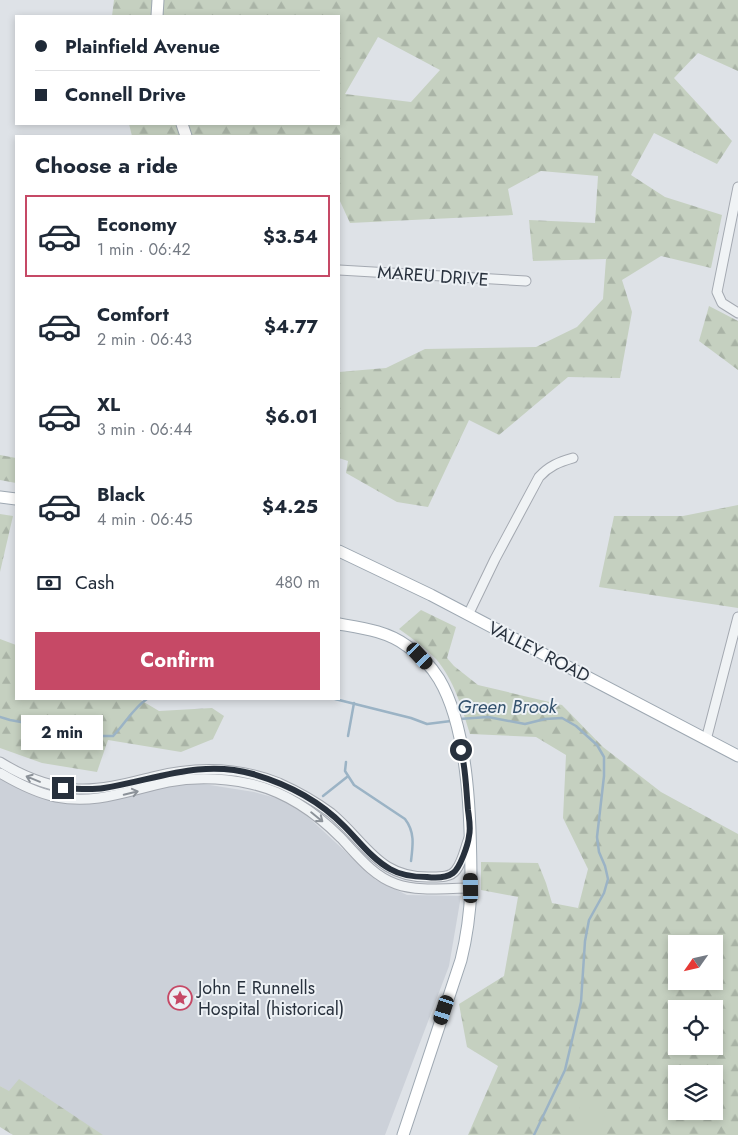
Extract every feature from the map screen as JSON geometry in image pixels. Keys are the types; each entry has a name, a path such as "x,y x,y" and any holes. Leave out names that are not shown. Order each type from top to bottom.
{"main road":[{"path":"157,15 158,0"},
{"path":"0,496 15,499"},
{"name":"VALLEY ROAD","path":"340,551 415,587 577,670 738,756"},
{"path":"340,624 391,636 420,656 438,678 446,694 457,730 466,778 471,888 467,929 461,960 403,1135"}],"street":[{"path":"738,187 717,292 722,304 738,313"},
{"name":"MAREU DRIVE","path":"340,270 526,281"},
{"path":"468,615 495,559 539,477 547,468 558,462 573,458"},
{"path":"706,740 738,617"},
{"path":"0,762 48,785 78,789 104,788 195,769 234,770 253,774 302,794 320,805 343,825 378,861 400,874 412,877 451,874 460,863 470,835"},
{"path":"0,773 37,791 56,797 76,799 112,797 166,782 188,779 231,780 254,785 288,798 304,808 327,825 382,878 395,884 420,889 471,888"}],"shaded area":[{"path":"0,776 82,804 191,782 254,792 283,800 306,815 376,880 407,895 461,896 449,966 385,1135 79,1135 0,1086"}],"green space":[{"path":"114,0 738,0 738,71 698,53 674,78 732,141 717,164 654,133 631,175 665,197 722,215 711,268 661,256 622,280 632,312 620,378 568,377 499,435 469,420 428,507 397,502 346,473 348,461 340,458 340,372 386,368 425,349 536,347 577,327 603,299 606,259 533,261 529,220 595,223 598,176 541,171 508,189 513,215 350,223 340,201 340,135 132,135 129,125 340,125 340,15 112,15","holes":["378,37 440,70 411,102 345,94"]},
{"path":"709,306 738,321 738,370 699,341"},
{"path":"0,455 15,458 15,483 0,480"},
{"path":"738,505 738,608 599,587 614,516 683,516"},
{"path":"0,514 13,516 0,572"},
{"path":"421,610 456,627 447,658 478,685 562,705 603,747 661,792 738,834 738,1135 468,1135 498,1066 467,1047 459,1004 504,976 518,897 481,890 481,862 538,863 552,903 578,908 588,869 563,818 566,755 536,737 470,734 457,695 448,676 436,659 399,629"},
{"path":"0,639 15,645 15,700 141,700 159,711 212,708 224,716 213,739 181,752 108,740 97,772 42,763 0,748"},
{"path":"19,1079 103,1135 13,1135 0,1127 0,1086 9,1091"},
{"path":"583,1093 608,1103 600,1135 572,1135"}],"waterway":[{"name":"Green Brook","path":"0,717 98,736 113,736 137,707 146,700"},
{"name":"Green Brook","path":"339,700 411,718 427,724 451,721"},
{"path":"348,736 354,703"},
{"name":"Green Brook","path":"459,719 488,717 525,724 545,719 562,718 576,726 597,745 604,757 604,776 597,837 599,852 608,879 604,893 589,920 585,941 581,1002 565,1070 534,1135"},
{"path":"346,762 345,771 354,785 405,819 412,839 411,861"},
{"path":"323,796 347,777"}],"place":[{"name":"John E Runnells Hospital (historical)","path":"180,998"}],"route":[{"path":"63,788 104,788 195,769 216,768 253,774 302,794 320,805 343,825 378,861 390,869 412,877 446,876 456,870 470,835 466,778 461,750"}]}
